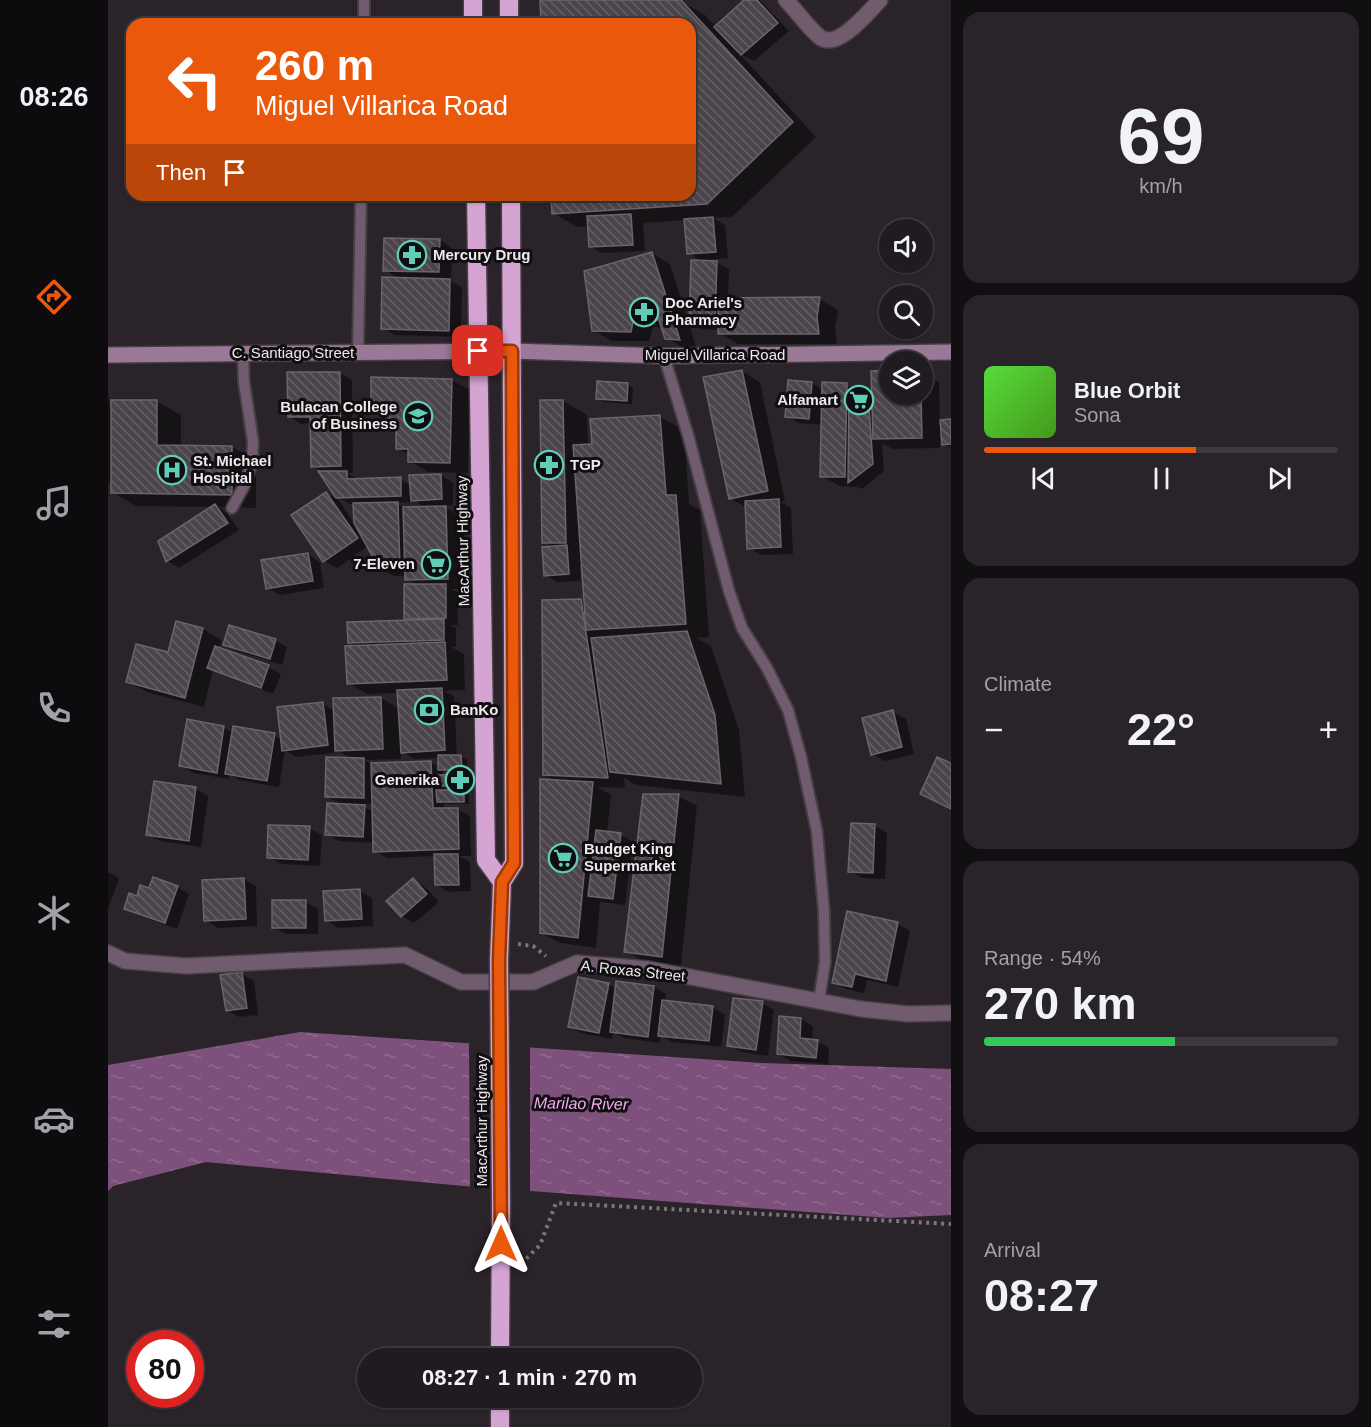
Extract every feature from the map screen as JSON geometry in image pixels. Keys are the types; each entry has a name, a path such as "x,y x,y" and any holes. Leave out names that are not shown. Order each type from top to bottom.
{"highway":[{"path":"473,0 473,18"},
{"path":"509,0 509,18"},
{"name":"MacArthur Highway","path":"476,201 486,860 502,882"},
{"name":"MacArthur Highway","path":"500,1348 499,960 502,882 514,863 511,201"},
{"path":"500,1408 500,1427"}],"main road":[{"name":"C. Santiago Street","path":"108,355 478,351"},
{"name":"Miguel Villarica Road","path":"478,351 664,356 951,352"}],"street":[{"path":"786,0 821,38 831,41 841,38 880,0"},
{"name":"A. Roxas Street","path":"108,953 125,961 186,966 405,955 461,982 534,982 577,963 648,969 861,1009 908,1014 951,1013"}],"lane":[{"path":"364,0 364,18"},
{"path":"358,354 361,201"},
{"path":"232,508 245,484 252,462 254,442 244,382 243,352"},
{"path":"664,356 688,435 729,591 742,628 767,668 788,710 801,757 817,832 824,912 825,962 819,1002"}],"path":[{"path":"533,946 542,953"},
{"path":"540,1245 556,1203 951,1224"}],"water":[{"name":"Marilao River","path":"300,1032 762,1063 951,1069 951,1215 888,1218 464,1186 206,1162 113,1186 108,1191 108,1065"}],"pier":[{"path":"469,1039 530,1044 530,1194 470,1190"}],"building":[{"path":"540,0 681,0 793,122 707,204 552,214 551,201 696,201 696,18 541,18"},
{"path":"744,0 757,0 778,23 741,55 714,27"},
{"path":"631,214 633,245 589,247 587,216"},
{"path":"713,217 716,252 687,254 684,219"},
{"name":"Mercury Drug","path":"384,238 440,239 439,272 383,271"},
{"path":"652,252 680,340 665,339 659,320 634,317 631,332 592,331 584,271"},
{"path":"691,260 717,261 715,324 689,323"},
{"path":"382,277 450,279 449,331 381,329"},
{"path":"820,297 817,317 819,334 718,334 718,298"},
{"path":"742,370 768,491 729,499 703,377"},
{"path":"871,371 879,371 879,405 921,405 922,438 873,439"},
{"path":"287,372 340,372 341,466 311,467 310,417 288,417"},
{"name":"Bulacan College of Business","path":"371,377 452,379 450,463 408,462 408,449 396,449 396,422 385,422 386,411 371,411"},
{"path":"788,380 812,382 809,419 785,417"},
{"path":"597,381 628,383 627,401 596,399"},
{"path":"822,382 847,383 845,477 820,477"},
{"path":"868,394 873,464 848,483 849,396"},
{"name":"St. Michael Hospital","path":"111,400 157,400 157,445 232,446 232,495 111,493"},
{"path":"540,400 563,400 566,543 542,543"},
{"path":"660,415 666,495 676,495 686,624 586,630 573,445 592,444 590,419"},
{"path":"951,419 951,444 942,445 940,420"},
{"path":"318,471 347,471 347,479 401,477 401,496 336,498"},
{"path":"441,474 442,499 411,501 409,475"},
{"path":"326,492 358,538 323,562 291,515"},
{"path":"779,499 781,547 747,549 745,501"},
{"path":"398,502 400,569 380,570 354,523 353,503"},
{"path":"215,504 228,523 166,562 158,541"},
{"path":"446,506 448,579 405,580 403,507"},
{"path":"567,545 569,574 544,576 542,547"},
{"path":"308,553 313,581 266,589 261,560"},
{"path":"404,584 446,584 446,618 404,619"},
{"path":"581,599 608,778 543,775 542,600"},
{"path":"444,619 444,640 348,643 347,622"},
{"path":"176,621 203,628 185,698 126,682 136,644 168,652"},
{"path":"229,625 276,639 270,659 223,645"},
{"path":"687,631 715,715 721,784 610,772 591,638"},
{"path":"445,642 447,680 347,684 345,646"},
{"path":"215,646 269,665 261,688 207,668"},
{"path":"442,688 445,750 401,753 397,690"},
{"path":"381,697 383,749 335,751 333,698"},
{"path":"323,702 328,745 282,751 277,707"},
{"path":"893,710 902,747 871,755 862,718"},
{"path":"187,719 224,726 217,773 179,766"},
{"path":"233,726 275,733 267,781 225,774"},
{"path":"438,755 461,755 462,770 438,770"},
{"path":"326,757 364,758 364,798 325,797"},
{"path":"937,757 951,763 951,809 920,794"},
{"path":"431,761 433,808 458,808 459,849 373,852 371,763"},
{"path":"463,774 463,786 437,786 437,775"},
{"name":"Budget King Supermarket","path":"540,779 593,782 578,938 540,933"},
{"path":"154,781 196,787 189,841 146,835"},
{"path":"436,790 464,790 464,802 437,802"},
{"path":"643,794 679,794 662,957 624,952"},
{"path":"327,803 365,805 363,837 325,835"},
{"path":"851,823 875,824 873,873 848,872"},
{"path":"268,825 310,826 308,860 267,858"},
{"path":"596,830 621,833 613,899 588,896"},
{"path":"434,854 458,854 459,885 435,885"},
{"path":"153,877 178,886 165,923 124,909 129,893 137,896 140,885 149,888"},
{"path":"244,878 246,919 204,921 202,880"},
{"path":"413,878 427,894 401,917 386,901"},
{"path":"360,889 362,919 325,921 323,891"},
{"path":"272,900 306,900 306,928 272,928"},
{"path":"847,911 898,922 886,981 855,974 852,987 832,983"},
{"path":"242,972 247,1008 226,1011 220,975"},
{"path":"578,977 609,983 599,1033 568,1027"},
{"path":"616,981 654,986 648,1037 610,1032"},
{"path":"733,998 763,1001 756,1050 727,1046"},
{"path":"662,1000 713,1006 709,1041 658,1036"},
{"path":"779,1016 801,1018 800,1038 818,1040 816,1058 777,1054"}],"place":[{"name":"Mercury Drug","path":"412,255"},
{"name":"Doc Ariel's Pharmacy","path":"644,312"},
{"name":"Alfamart","path":"859,400"},
{"name":"Bulacan College of Business","path":"418,416"},
{"name":"TGP","path":"549,465"},
{"name":"St. Michael Hospital","path":"172,470"},
{"name":"7-Eleven","path":"436,564"},
{"name":"BanKo","path":"429,710"},
{"name":"Generika","path":"460,780"},
{"name":"Budget King Supermarket","path":"563,858"}],"route":[{"path":"478,351 512,351 514,863 502,882 499,960 501,1244"}]}
